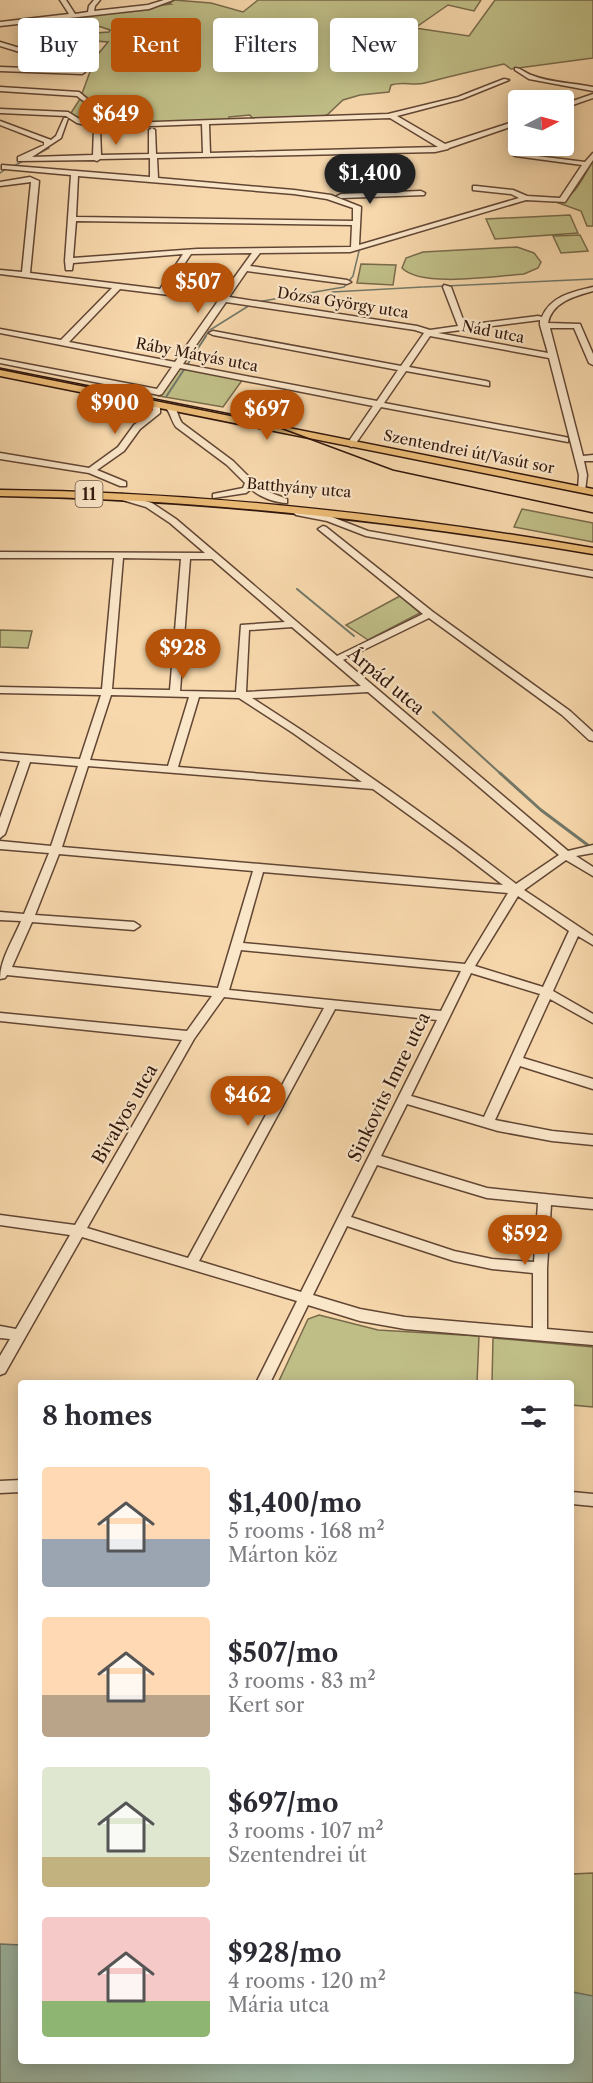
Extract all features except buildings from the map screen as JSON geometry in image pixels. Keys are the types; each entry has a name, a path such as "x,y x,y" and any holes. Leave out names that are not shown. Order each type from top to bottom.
{"main road":[{"name":"Szentendrei út/Vasút sor","path":"0,373 587,490"},
{"name":"Batthyány utca","path":"0,488 82,489 284,501 476,525 593,545"},
{"name":"Batthyány utca","path":"0,493 177,498 257,505 434,525 593,551"}],"street":[{"path":"63,0 70,16"},
{"path":"91,13 92,6 97,0"},
{"path":"0,24 70,16 170,0"},
{"path":"0,44 18,49"},
{"path":"0,69 18,70"},
{"path":"517,69 520,73 531,77 593,89"},
{"path":"0,111 68,114 79,122 97,126 392,116 460,98 506,80"},
{"path":"0,89 79,94 88,102"},
{"path":"574,103 593,96"},
{"path":"392,116 446,148"},
{"path":"2,168 59,137 66,119"},
{"path":"0,123 45,139 49,144"},
{"path":"205,123 207,156"},
{"path":"97,126 97,159"},
{"path":"21,159 415,151 446,148 508,126"},
{"path":"152,130 154,180"},
{"path":"69,261 188,252 355,249 526,198 562,200 593,155"},
{"path":"529,156 587,164"},
{"path":"2,168 294,192 328,197 355,205 358,212 355,249"},
{"path":"67,279 75,173"},
{"path":"0,194 1,184 33,179 26,275"},
{"path":"562,179 576,181"},
{"path":"476,188 513,192 526,198"},
{"path":"328,197 421,193"},
{"path":"73,219 357,223"},
{"path":"0,362 159,392 183,366 223,299 257,251"},
{"path":"162,292 188,252"},
{"path":"245,268 347,282"},
{"name":"Dózsa György utca","path":"0,272 253,303 429,332 542,320 573,324 580,328 593,363"},
{"path":"63,343 118,286"},
{"path":"447,287 462,327"},
{"path":"587,490 542,320 558,301 593,289"},
{"name":"Ráby Mátyás utca","path":"0,331 565,440"},
{"path":"351,444 429,332"},
{"name":"Nád utca","path":"429,332 438,336 552,356"},
{"path":"213,333 486,384"},
{"path":"91,471 121,449 137,427 157,411 156,405"},
{"path":"170,408 179,425 230,463 265,495 284,501"},
{"path":"179,425 181,417 188,411"},
{"path":"0,456 91,471 123,484"},
{"path":"579,459 593,459"},
{"path":"216,496 246,490 250,482"},
{"name":"Árpád utca","path":"111,495 134,500 161,511 566,855 593,872"},
{"path":"161,511 163,504 177,498"},
{"name":"Batthyány utca","path":"257,505 318,516 366,533 593,574"},
{"path":"339,523 324,530 430,614 566,713 593,738"},
{"path":"0,555 214,556"},
{"path":"120,556 107,692 55,851 2,973 220,992 444,1016"},
{"path":"175,694 186,556"},
{"path":"336,660 430,614"},
{"path":"241,695 244,627 294,624"},
{"path":"0,690 241,695 369,689"},
{"path":"172,770 195,694"},
{"path":"241,695 297,731 460,846 516,890 593,941"},
{"path":"0,756 373,786"},
{"path":"0,834 26,758"},
{"path":"0,845 516,890"},
{"name":"Sinkovits Imre utca","path":"264,1380 468,969 516,890 566,855 593,849"},
{"name":"Bivalyos utca","path":"0,1369 190,1036 225,987 259,868"},
{"path":"0,916 134,926"},
{"path":"488,1123 575,930"},
{"path":"237,946 468,969 546,992 593,1019"},
{"path":"191,1264 331,1005"},
{"path":"0,1017 190,1036"},
{"path":"516,1060 593,1084"},
{"path":"405,1099 488,1123 543,1135 593,1140"},
{"path":"374,1159 487,1193 593,1204"},
{"path":"540,1334 540,1268 545,1200"},
{"path":"0,1220 80,1231 360,1315 405,1323 593,1339"},
{"path":"344,1220 454,1256 492,1264 540,1268"},
{"path":"0,1332 19,1335"},
{"path":"0,1487 18,1486"},
{"path":"574,1498 593,1500"}],"shaded area":[{"path":"174,0 211,3 243,12 258,0 481,0 474,11 448,5 418,26 418,18 330,18 330,72 418,72 418,28 469,36 495,0 593,0 593,58 511,69 504,64 425,83 395,84 391,85 389,92 360,95 343,100 327,115 316,118 254,120 250,115 229,117 228,122 97,125 79,121 71,113 80,99 90,72 99,72 99,53 108,42 99,41 99,33 110,30 99,26 99,18 71,17 171,4 169,3"},
{"path":"593,160 593,226 587,226 581,211 556,202 563,200 574,191"},
{"path":"570,215 578,233 495,239 486,219"},
{"path":"580,235 588,251 561,253 553,236"},
{"path":"517,247 534,253 541,262 538,268 524,274 442,279 425,278 402,268 406,258 423,252"},
{"path":"361,264 396,265 393,285 357,283"},
{"path":"180,368 243,379 223,407 159,396"},
{"path":"522,509 593,523 593,542 514,527"},
{"path":"400,596 420,613 368,640 346,625"},
{"path":"0,630 32,631 28,648 0,647"},
{"path":"319,1315 378,1330 479,1336 477,1380 279,1380 308,1319"},
{"path":"493,1338 593,1347 593,1407 574,1405 574,1380 492,1380"},
{"path":"593,1873 593,1999 574,2001 574,1874"},
{"path":"0,1944 18,1945 18,2064 574,2064 574,1992 593,1996 593,2083 0,2083"}],"waterway":[{"path":"32,157 49,148"},
{"path":"12,167 23,161"},
{"path":"0,173 6,169"},
{"path":"257,302 344,287 353,276 359,251"},
{"path":"424,287 593,279"},
{"path":"332,292 423,287"},
{"path":"210,330 250,305"},
{"path":"205,337 209,331"},
{"path":"166,397 206,336"},
{"path":"297,589 354,636"},
{"path":"433,712 502,775"},
{"path":"500,773 541,810 593,849"}],"tram line":[{"path":"0,368 256,419 393,470 593,513"}]}
